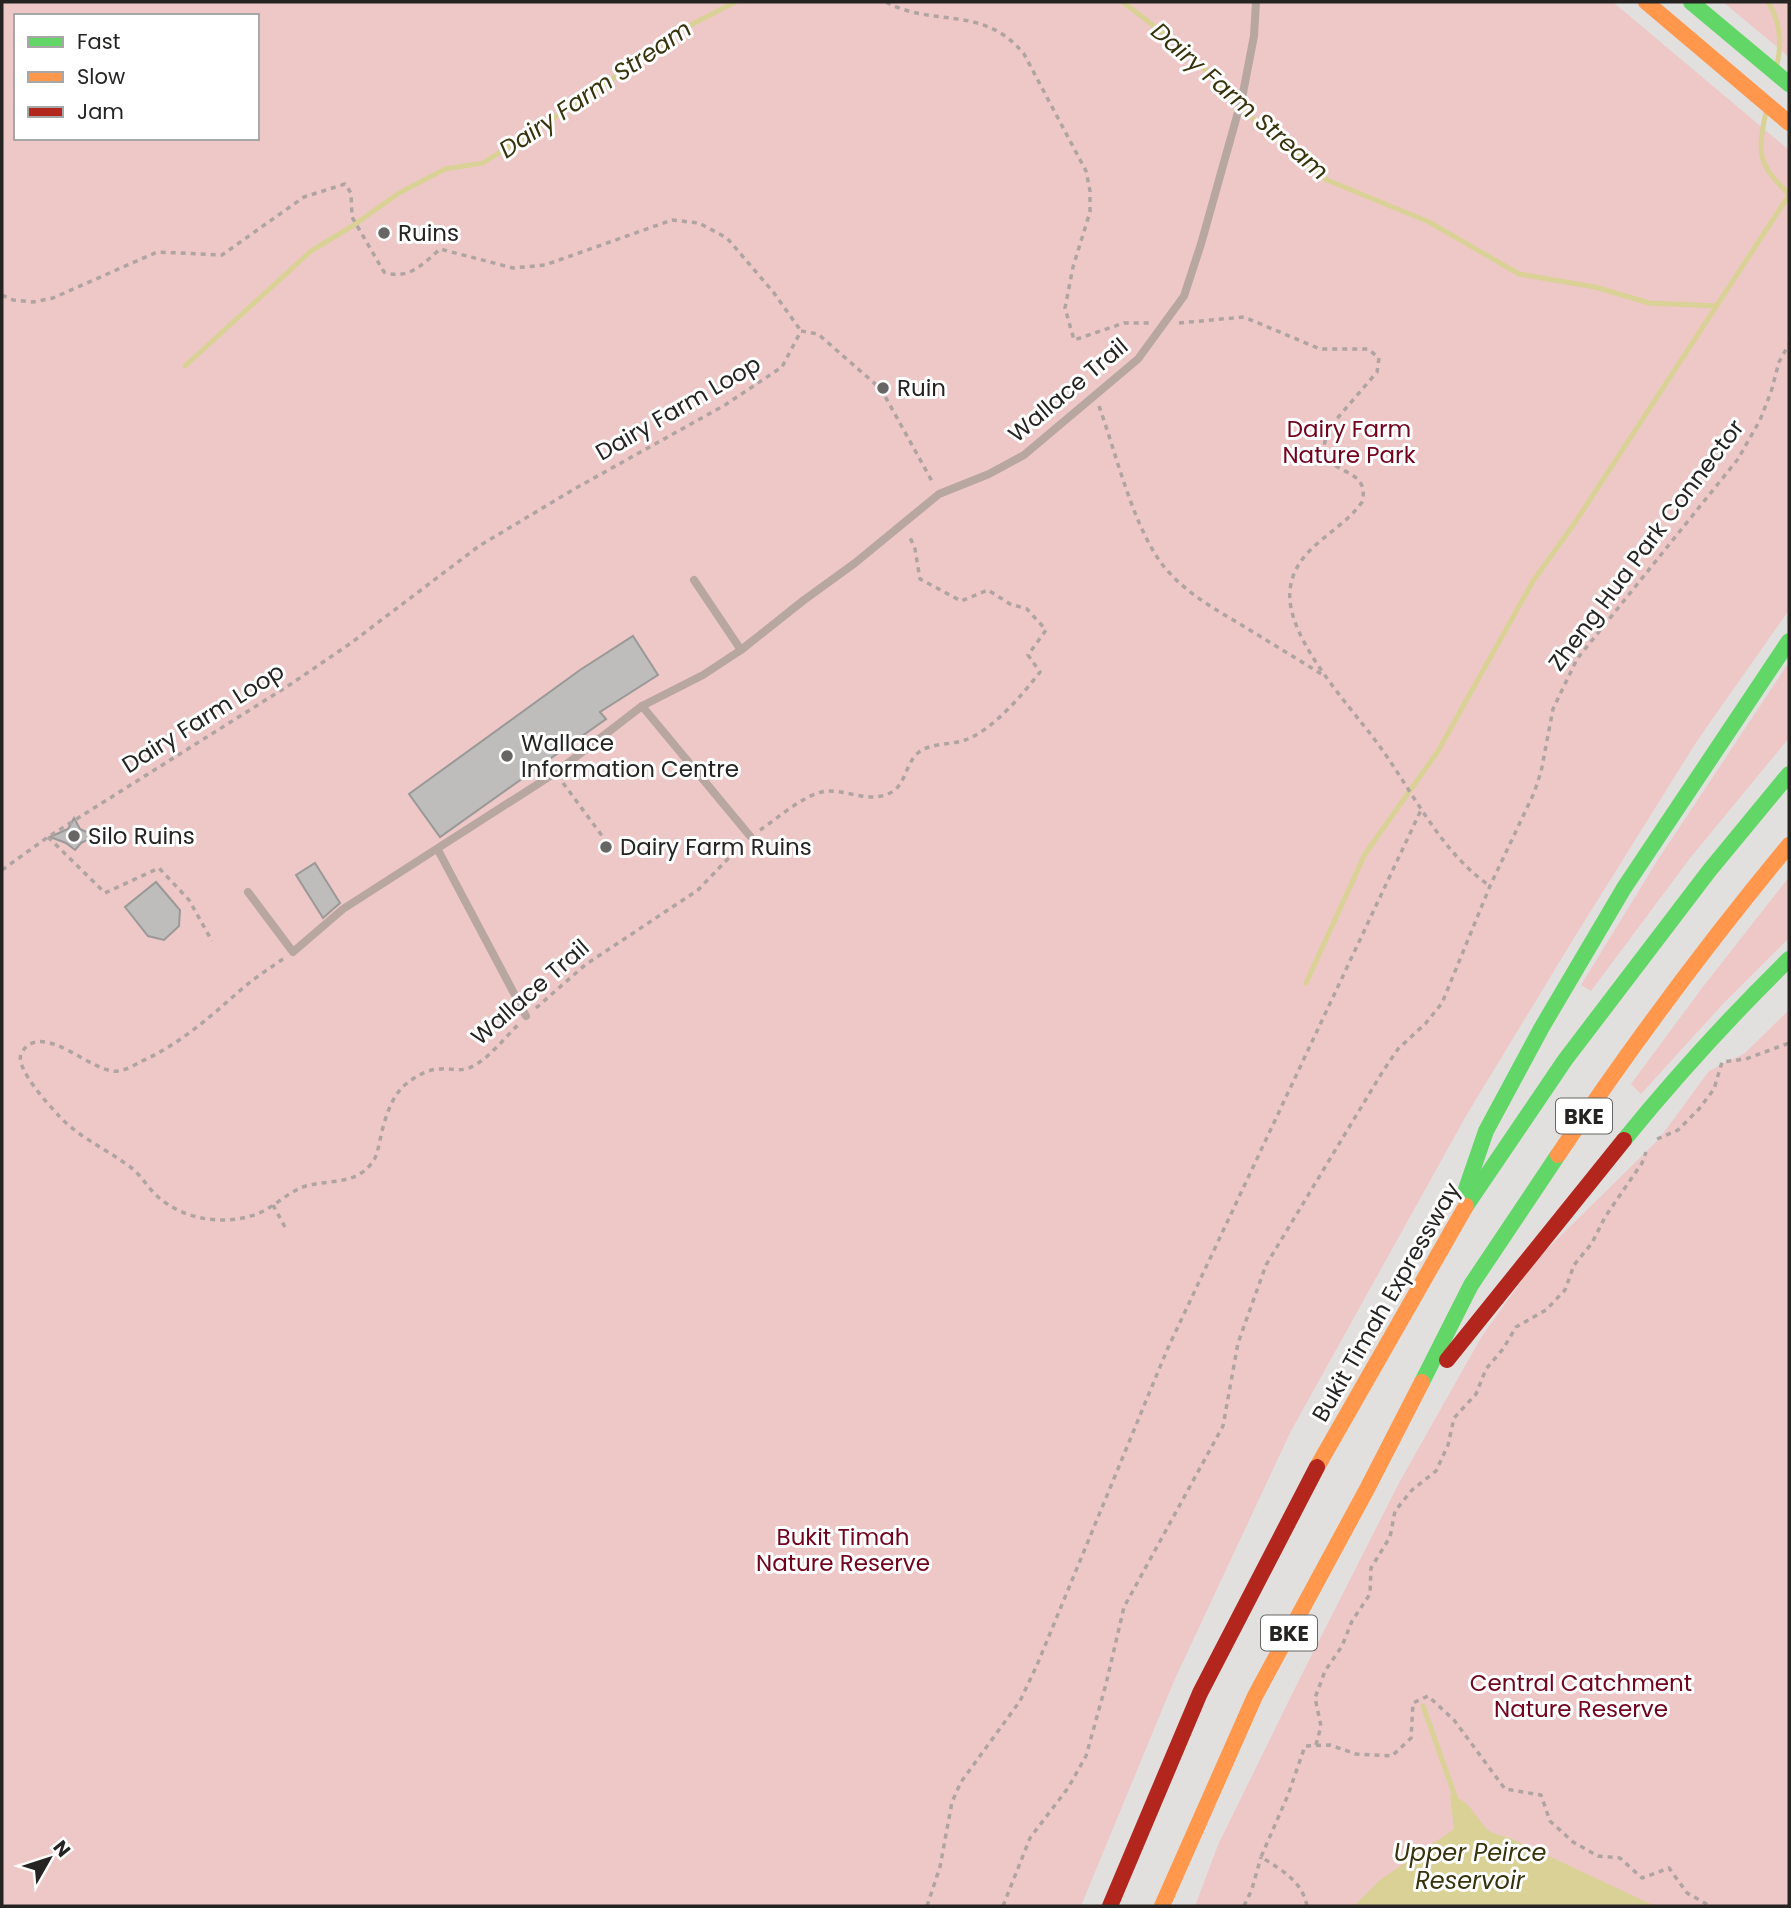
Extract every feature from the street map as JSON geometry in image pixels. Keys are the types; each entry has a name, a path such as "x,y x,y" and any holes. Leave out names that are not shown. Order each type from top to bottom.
{"main road":[{"path":"1646,2 1789,123"},
{"path":"1691,2 1789,85"},
{"path":"1457,1220 1486,1131 1549,1016 1624,888 1789,641"},
{"name":"Bukit Timah Expressway","path":"1110,1906 1200,1693 1308,1482 1371,1376 1457,1220 1565,1060 1709,871 1789,774"},
{"name":"BKE","path":"1162,1906 1255,1696 1410,1407 1471,1285 1595,1100 1740,904 1789,845"},
{"path":"1410,1407 1677,1075 1733,1013 1789,959"}],"lane":[{"name":"Wallace Trail","path":"293,952 343,909 555,773 642,706 703,675 741,650 855,563 939,494 989,474 1024,455 1138,359 1184,296 1242,98 1254,36 1256,2"},
{"path":"694,580 741,650"},
{"path":"642,706 750,836"},
{"path":"438,850 526,1016"},
{"path":"248,892 293,952"}],"path":[{"path":"886,2 906,10 964,18 998,30 1013,40 1024,54 1086,171 1090,191 1090,212 1073,267 1065,308 1074,340 1124,323 1244,317 1320,349 1368,349 1379,358 1380,367 1377,372 1329,428 1325,437 1324,447 1331,465 1360,481 1363,488 1362,502 1329,535 1310,549 1296,568 1290,591 1293,612 1300,632 1325,676 1376,741 1422,810 1472,874 1490,886"},
{"path":"2,295 13,300 33,302 53,298 158,252 222,255 304,197 345,184 351,193 352,217 384,272 392,275 411,273 440,249 513,268 545,265 672,220 699,223 727,238 802,331 818,334 881,389 939,494"},
{"name":"Dairy Farm Loop","path":"2,870 48,837 341,650 490,540 576,488 725,405 782,367 802,331"},
{"name":"Zheng Hua Park Connector","path":"1003,1906 1030,1838 1068,1788 1086,1756 1124,1607 1223,1426 1238,1343 1266,1265 1382,1071 1398,1049 1426,1023 1442,1003 1490,886 1534,793 1541,772 1553,709 1572,667 1738,459 1760,420 1779,362 1789,344"},
{"path":"1095,395 1115,459 1157,557 1179,584 1325,676"},
{"name":"Wallace Trail","path":"293,952 247,985 183,1038 164,1051 126,1069 107,1070 79,1055 44,1042 30,1044 21,1052 19,1060 43,1098 71,1128 131,1167 160,1199 180,1212 203,1219 227,1219 256,1214 298,1189 317,1182 350,1179 362,1173 372,1164 378,1152 392,1101 404,1085 421,1074 440,1069 468,1069 480,1062 526,1016 585,965 698,890 750,836 814,794 828,791 876,797 888,794 904,779 911,760 917,753 925,748 969,739 1018,701 1040,672 1028,655 1045,630 1027,609 1010,604 988,590 961,601 920,579 915,549 903,522"},
{"path":"555,773 603,837"},
{"path":"927,1906 940,1867 952,1802 961,1782 1020,1700 1037,1665 1167,1350 1422,810"},
{"path":"48,837 104,893 159,869 189,900 212,941"},
{"path":"1315,1745 1321,1726 1315,1698 1325,1671 1370,1594 1371,1568 1390,1536 1395,1511 1412,1490 1436,1471 1448,1445 1454,1418 1476,1394 1486,1369 1503,1349 1516,1327 1546,1310 1565,1290 1574,1265 1592,1243 1605,1217 1642,1163 1649,1142 1678,1130 1699,1109 1714,1089 1722,1062 1746,1059 1789,1042"},
{"path":"273,1205 286,1229"},
{"path":"1244,1906 1305,1746 1330,1745 1356,1754 1392,1756 1411,1738 1413,1703 1428,1696 1454,1720 1506,1789 1541,1796 1550,1821 1573,1842 1598,1856 1620,1858 1642,1878 1669,1868 1687,1893 1710,1906"},
{"path":"1261,1857 1290,1875 1305,1896 1307,1906"}],"green space":[{"path":"2,2 1613,2 1789,150 1789,610 1697,741 1466,1116 1291,1431 1174,1681 1081,1906 2,1906"},
{"path":"1723,2 1789,2 1789,57"},
{"path":"1789,662 1789,738 1691,857 1591,991 1581,985 1657,861"},
{"path":"1789,877 1789,938 1722,1005 1641,1094 1631,1084"},
{"name":"Central Catchment Nature Reserve","path":"1789,1010 1789,1906 1195,1906 1218,1845 1298,1682 1400,1481 1482,1336 1538,1258 1659,1139 1709,1071 1745,1053"}],"water":[{"name":"Upper Peirce Reservoir","path":"1450,1795 1463,1801 1490,1831 1655,1906 1354,1906 1380,1880 1454,1829"}],"building":[{"name":"Wallace Information Centre","path":"633,636 658,675 600,712 606,719 440,837 409,794 580,670"},
{"name":"Silo Ruins","path":"74,818 80,829 95,836 81,843 75,850 50,837 68,829"},
{"path":"315,863 340,903 323,918 296,875"},
{"path":"156,882 180,910 179,926 164,940 148,936 125,907"}],"waterway":[{"name":"Dairy Farm Stream","path":"185,366 311,251 399,193 445,169 483,163 590,95 683,29 735,2"},
{"name":"Dairy Farm Stream","path":"1123,2 1190,54 1245,112 1327,180 1429,222 1519,274 1595,287 1649,303 1716,306"},
{"path":"1768,2 1779,32 1777,65"},
{"path":"1766,112 1761,138 1763,158 1771,175 1789,194"},
{"path":"1306,983 1365,854 1438,751 1533,581 1574,524 1789,195"},
{"path":"1423,1706 1455,1796"}],"traffic: fast":[{"path":"1691,2 1789,84"},
{"path":"1466,1189 1486,1131 1542,1027 1624,888 1789,641"},
{"path":"1466,1206 1565,1060 1709,871 1789,774"},
{"path":"1624,1140 1704,1047 1789,959"},
{"path":"1422,1382 1471,1285 1558,1155"}],"traffic: slow":[{"path":"1646,2 1789,123"},
{"path":"1558,1155 1670,997 1789,845"},
{"path":"1317,1467 1466,1206"},
{"path":"1162,1906 1255,1696 1422,1382"}],"traffic: jam":[{"path":"1447,1360 1624,1140"},
{"path":"1110,1906 1200,1693 1317,1467"}],"place":[{"name":"Ruins","path":"384,233"},
{"name":"Ruin","path":"883,388"},
{"name":"Wallace Information Centre","path":"507,756"},
{"name":"Silo Ruins","path":"74,836"},
{"name":"Dairy Farm Ruins","path":"606,847"}],"park label":[{"name":"Dairy Farm Nature Park","path":"1349,442"},
{"name":"Bukit Timah Nature Reserve","path":"843,1550"}]}
